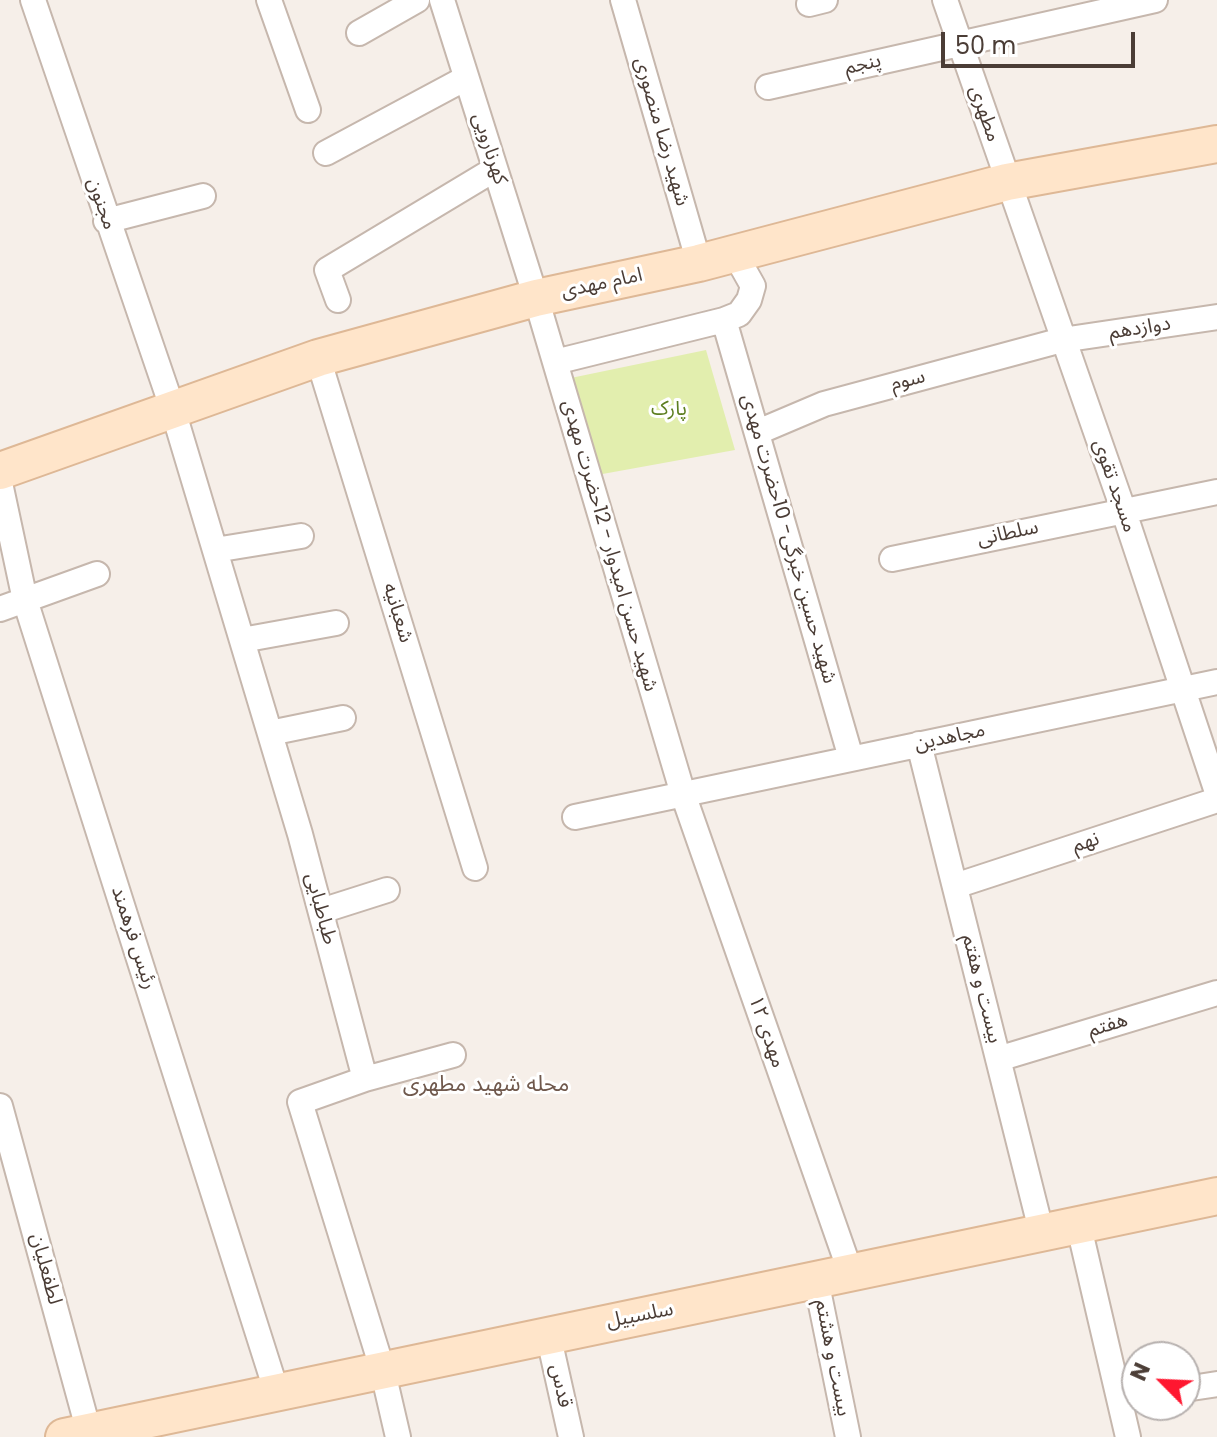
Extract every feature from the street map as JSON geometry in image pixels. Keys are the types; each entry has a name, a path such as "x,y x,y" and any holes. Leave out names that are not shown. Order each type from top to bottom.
{"main road":[{"name":"امام مهدی","path":"0,471 172,407 318,358 536,298 699,263 1007,182 1217,144"},
{"name":"سلسبیل","path":"77,1434 187,1424 276,1390 850,1271 1079,1227 1217,1196"}],"street":[{"name":"مجنون","path":"33,0 172,407"},
{"path":"269,0 308,110"},
{"path":"359,33 417,0"},
{"name":"کهرنارویی","path":"442,0 536,298"},
{"name":"شهید رضا منصوری","path":"623,0 699,263"},
{"name":"مطهری","path":"945,0 1007,182"},
{"name":"پنجم","path":"768,87 1155,0"},
{"path":"326,153 466,78"},
{"path":"338,300 327,270 495,169"},
{"name":"مسجد تقوی","path":"1007,182 1123,509 1217,792"},
{"path":"106,221 203,196"},
{"path":"555,362 739,314 749,300 753,286 735,254"},
{"name":"شهید حسن امیدوار - 12حضرت مهدی","path":"536,298 683,794"},
{"name":"دوازدهم","path":"1062,340 1217,317"},
{"name":"شهید حسین خبرگی- 10حضرت مهدی","path":"724,320 851,758"},
{"name":"سوم","path":"758,432 824,404 1062,340"},
{"name":"شعبانیه","path":"318,358 475,868"},
{"name":"طباطبایی","path":"172,407 270,733 365,1079"},
{"name":"رئیس فرهمند","path":"0,483 25,600 276,1390"},
{"name":"سلطانی","path":"892,559 1217,492"},
{"path":"215,550 301,536"},
{"path":"0,609 97,574"},
{"path":"242,640 336,623"},
{"name":"مجاهدین","path":"575,817 1217,682"},
{"path":"270,733 343,718"},
{"name":"بیست و هفتم","path":"919,744 1042,1234"},
{"name":"مهدی ۱۲","path":"683,794 850,1271"},
{"name":"نهم","path":"955,886 1217,800"},
{"path":"321,911 387,890"},
{"name":"هفتم","path":"998,1059 1217,993"},
{"path":"398,1437 382,1368 300,1102 365,1079 453,1055"},
{"name":"لطفعلیان","path":"0,1106 77,1434"},
{"path":"1079,1227 1121,1374"},
{"name":"بیست و هشتم","path":"816,1280 848,1437"},
{"name":"قدس","path":"548,1334 571,1437"}],"green space":[{"name":"پارک","path":"706,350 735,450 597,475 566,379"}],"district":[{"name":"محله شهید مطهری","path":"486,1085"}]}
